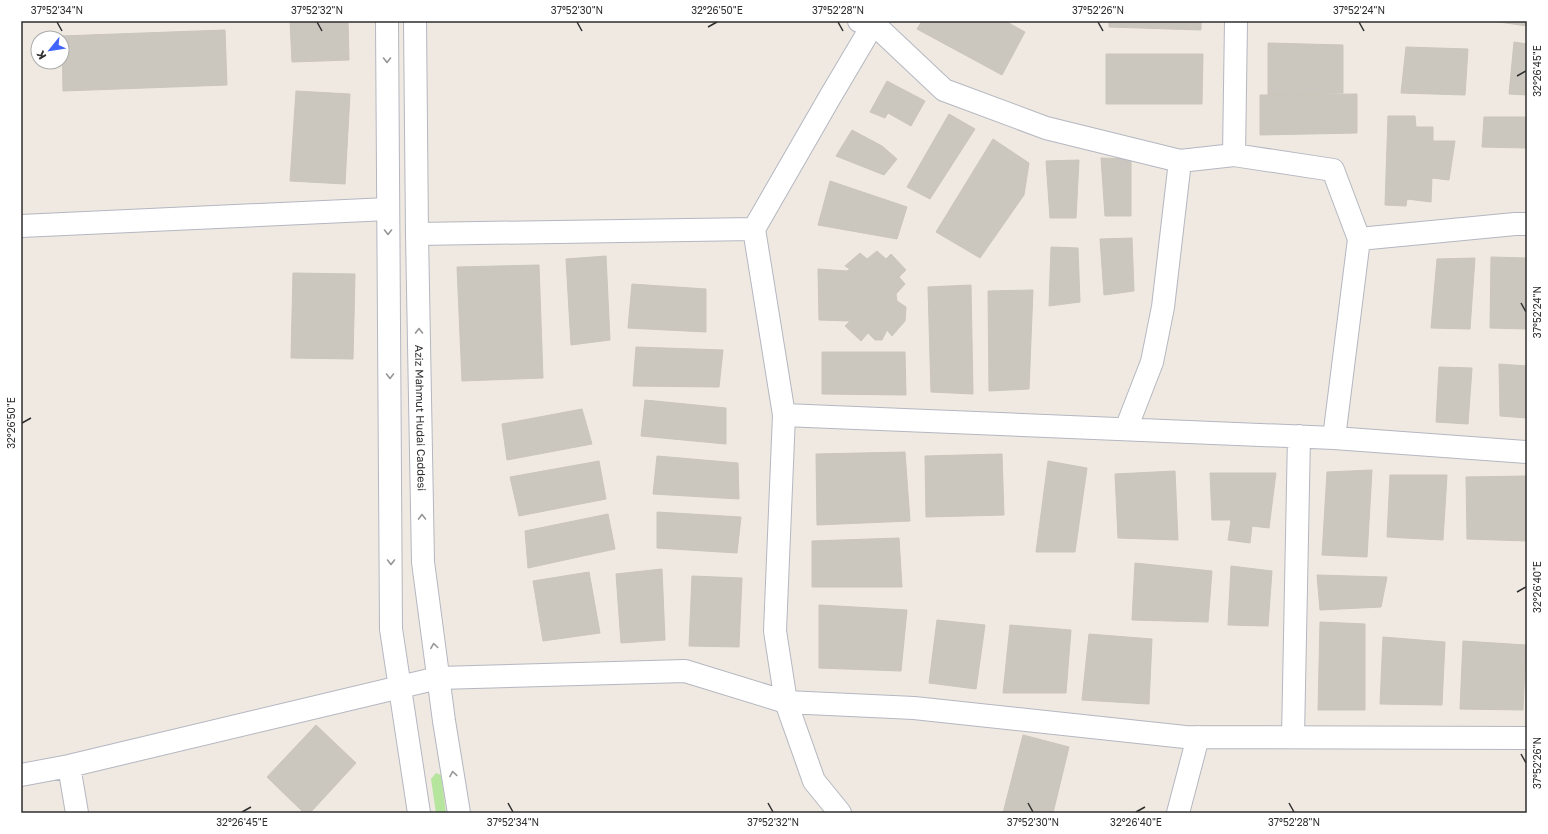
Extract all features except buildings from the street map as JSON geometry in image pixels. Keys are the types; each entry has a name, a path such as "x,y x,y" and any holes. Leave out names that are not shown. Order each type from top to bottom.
{"street":[{"path":"387,21 391,629 419,813"},
{"name":"Aziz Mahmut Hudai Caddesi","path":"415,21 423,562 438,678 459,813"},
{"path":"1234,155 1236,21"},
{"path":"840,813 814,781 786,702 775,630 784,415 754,229 830,96 869,22 944,90 1046,128 1180,161 1234,155 1333,170 1360,239 1334,438"},
{"path":"1126,429 1152,362 1163,307 1180,161"},
{"path":"21,226 388,209"},
{"path":"1360,239 1527,224"},
{"path":"417,234 754,229"},
{"path":"784,415 1299,436 1527,452"},
{"path":"1292,737 1299,436"},
{"path":"21,775 69,766 438,678 685,671 786,702 914,708 1185,737 1527,738"},
{"path":"1178,813 1198,736"},
{"path":"69,766 77,813"}],"green space":[{"path":"436,773 441,775 446,813 436,813 431,779"}]}
